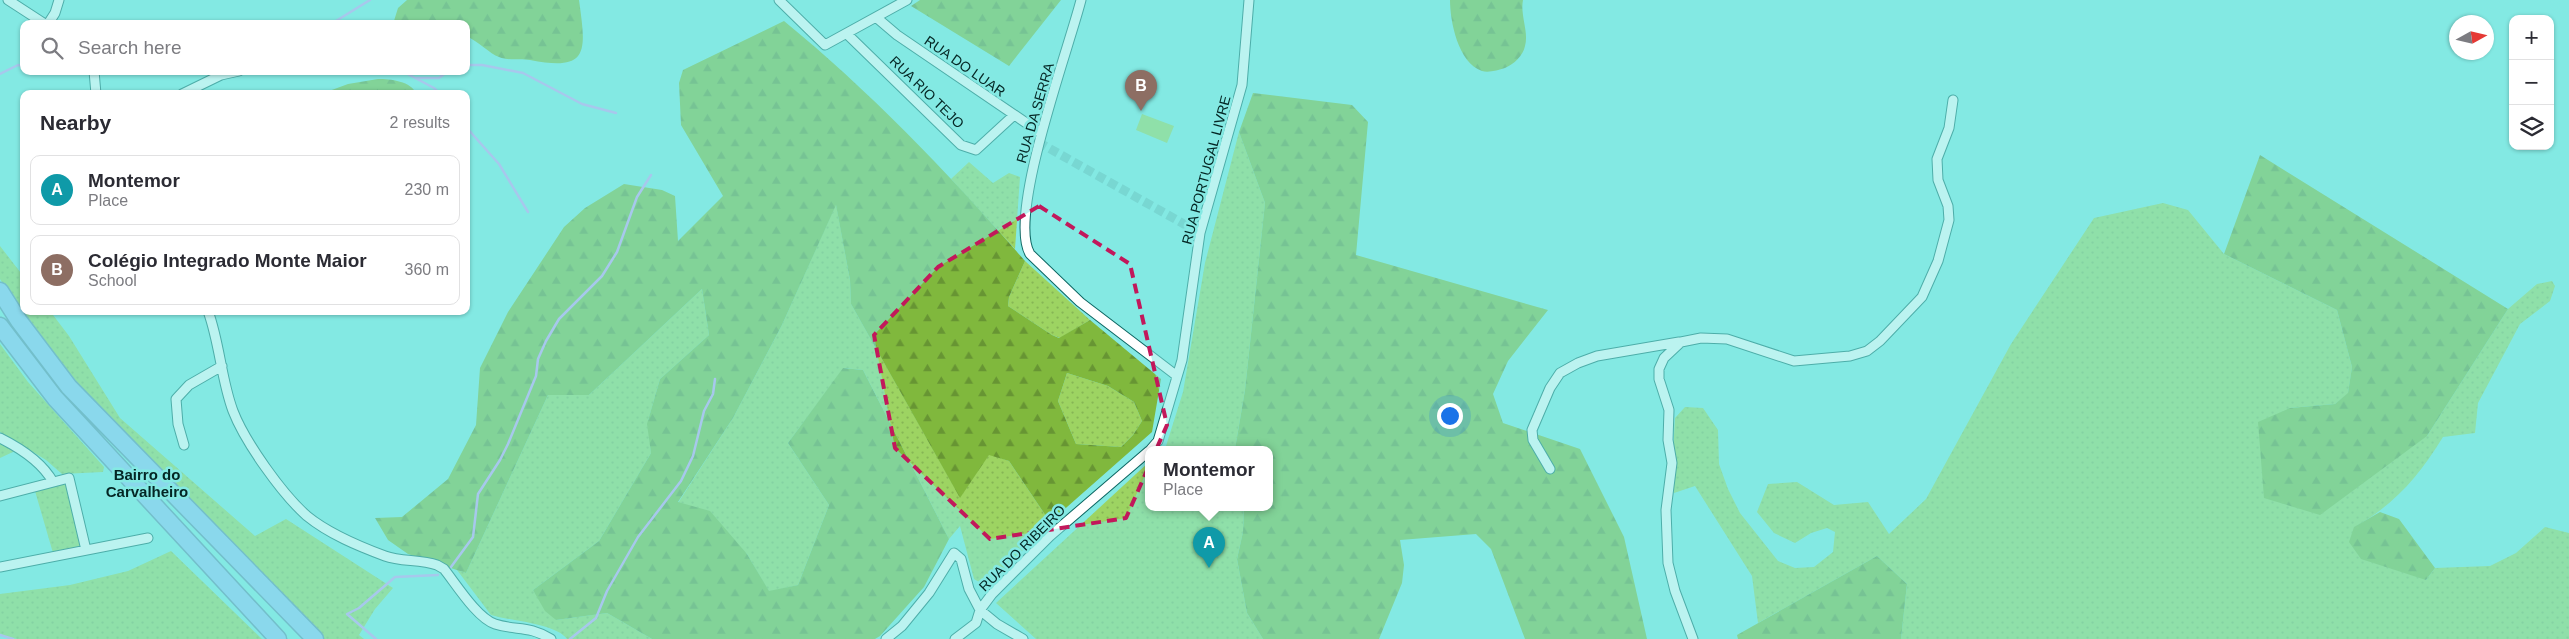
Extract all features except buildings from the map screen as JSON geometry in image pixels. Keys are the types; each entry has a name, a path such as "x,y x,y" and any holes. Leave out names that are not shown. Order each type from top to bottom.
{"highway":[{"path":"0,291 19,322 69,387 315,639"},
{"path":"0,326 55,398 278,639"}],"street":[{"path":"8,0 40,20"},
{"path":"50,20 55,14 59,0"},
{"path":"779,0 825,45 907,0"},
{"name":"RUA DA SERRA","path":"1081,0 1040,137 1031,178 1027,210 1026,237 1028,250 1080,302 1177,376"},
{"name":"RUA PORTUGAL LIVRE","path":"1177,376 1182,360 1200,234 1242,85 1249,0"},
{"name":"RUA DO LUAR","path":"877,18 897,35 1040,137"},
{"name":"RUA RIO TEJO","path":"848,34 961,145 976,150 1012,116"},
{"path":"94,75 96,90"},
{"path":"190,90 221,75"},
{"path":"1550,469 1533,440 1532,430 1550,388 1560,373 1578,362 1597,356 1701,338 1727,339 1794,360 1850,356 1867,351 1880,340 1906,311 1922,297 1938,261 1949,220 1948,206 1938,180 1937,159 1949,128 1952,100"},
{"path":"210,315 233,410 254,452 307,515 336,535 387,557 437,565 444,569 482,616 493,623 531,629 551,639"},
{"path":"1680,342 1664,358 1659,369 1659,380 1669,410 1668,440 1672,463 1666,510 1668,563 1675,591 1693,639"},
{"path":"184,445 178,424 176,399 189,385 222,366"},
{"name":"RUA DO RIBEIRO","path":"1154,446 1158,441 1177,376"},
{"path":"0,438 15,446 48,472 53,482"},
{"name":"RUA DO RIBEIRO","path":"886,639 902,626 929,593 954,553 961,559 969,589 980,610 992,594 1050,536 1145,454"},
{"path":"0,496 69,478 86,550"},
{"path":"0,567 148,538"},
{"path":"955,639 976,623 980,610 997,624 1023,639"}],"highlighted area":[{"path":"1039,206 1130,264 1167,425 1126,518 990,539 895,448 874,335 938,267"}],"green space":[{"path":"407,0 579,0 583,33 580,54 574,60 564,63 503,58 495,55 470,38 470,20 394,20 398,8"},
{"path":"920,0 1061,0 1009,66 911,6"},
{"path":"1450,0 1523,0 1526,41 1524,50 1515,62 1505,68 1485,72 1474,67 1461,51 1457,40"},
{"path":"784,21 817,48 910,136 1025,261 1009,297 1008,306 1059,338 1090,320 1161,379 1152,432 1050,522 1009,461 989,455 960,498 851,304 850,280 836,205 782,325 733,418 678,502 710,511 747,554 769,591 798,585 829,505 788,443 843,368 863,370 949,539 924,587 880,636 875,639 652,639 607,613 556,620 545,611 533,590 599,541 651,453 647,424 660,379 709,335 702,289 589,395 548,395 466,573 408,554 388,540 375,518 402,517 448,479 476,425 480,368 508,312 564,227 585,208 624,184 662,190 675,196 678,241 723,196 681,125 679,83 683,70","holes":["1067,373 1108,386 1134,402 1142,421 1133,435 1121,447 1076,444 1058,401"]},
{"path":"378,79 394,80 410,86 414,90 332,90 348,84"},
{"path":"1253,93 1352,105 1368,122 1356,255 1548,310 1508,361 1493,394 1503,423 1580,449 1624,537 1647,639 1525,639 1491,549 1476,534 1400,540 1404,565 1402,583 1379,639 1263,639 1247,613 1237,559 1243,532 1244,511 1273,511 1273,446 1236,446 1245,390 1265,203 1239,132"},
{"path":"1142,114 1174,126 1167,143 1136,130"},
{"path":"1239,132 1265,203 1245,390 1236,446 1166,446 1183,392 1205,263"},
{"path":"2260,155 2508,309 2427,436 2320,515 2264,498 2258,422 2290,408 2335,404 2348,393 2352,367 2337,310 2224,254"},
{"path":"969,162 993,183 1009,173 1020,177 1015,249 951,179"},
{"path":"2163,203 2188,210 2224,254 2337,310 2352,367 2348,394 2335,404 2290,408 2427,436 2508,309 2537,284 2552,281 2555,286 2550,301 2520,324 2478,403 2475,433 2443,437 2405,488 2383,508 2355,527 2426,580 2435,568 2490,566 2516,553 2545,527 2569,533 2569,639 1901,639 1907,584 1877,556 1758,623 1752,576 1695,486 1674,493 1673,453 1675,418 1685,407 1703,408 1718,430 1719,464 1728,489 1740,513 1778,561 1795,568 1814,567 1833,552 1835,532 1827,528 1811,533 1795,543 1774,533 1757,512 1768,484 1797,482 1834,505 1868,502 1889,534 1926,499 2011,344 2094,218"},
{"path":"836,204 850,280 851,304 960,497 989,454 1009,461 1050,522 994,581 984,585 974,579 960,526 949,539 863,370 844,368 788,443 829,505 798,585 769,592 747,554 678,503 733,418 782,325"},
{"path":"0,246 20,272 20,312 18,310 0,279"},
{"path":"1025,261 1090,320 1060,338 1052,335 1008,306 1009,297"},
{"path":"702,289 709,335 660,379 648,421 651,453 599,541 533,590 556,620 607,613 652,639 567,639 553,629 491,615 457,570 466,573 548,395 589,395"},
{"path":"22,315 53,315 69,336 120,418 255,536 286,519 393,588 375,609 359,635 364,639 324,639 81,387"},
{"path":"0,344 28,382 104,467 103,472 62,474 46,460 0,432"},
{"path":"1067,373 1108,386 1134,402 1142,421 1133,435 1121,447 1076,444 1058,401"},
{"path":"0,444 15,451 0,458"},
{"path":"1145,466 1145,511 1244,511 1243,532 1237,559 1247,613 1263,639 1036,639 996,603"},
{"path":"63,483 67,484 81,546 53,553 35,491"},
{"path":"2380,512 2399,519 2435,568 2426,580 2361,559 2349,542 2354,527"},
{"path":"171,551 262,639 17,639 0,635 0,594 70,585 128,571"},
{"path":"1877,556 1907,584 1901,639 1738,639 1737,635"}],"waterway":[{"path":"338,20 370,0"},
{"path":"0,74 20,65"},
{"path":"470,65 482,65 523,73 582,104 616,113"},
{"path":"410,75 436,90"},
{"path":"417,78 439,78 443,75"},
{"path":"470,131 499,164 528,212"},
{"path":"451,567 473,537 478,494 508,444 536,376 538,359 546,341 559,319 602,276 617,252 637,197 651,175"},
{"path":"570,639 596,618 607,591 638,537 681,481 693,456 704,411 713,394 715,379"},
{"path":"376,639 347,614 359,608 395,577 438,575"},
{"path":"0,635 13,639"}],"tunnel":[{"path":"1038,142 1200,233"}],"place":[{"name":"Colégio Integrado Monte Maior","path":"1141,111"},
{"name":"Montemor","path":"1209,568"}],"district":[{"name":"Bairro do Carvalheiro","path":"147,482"}]}
